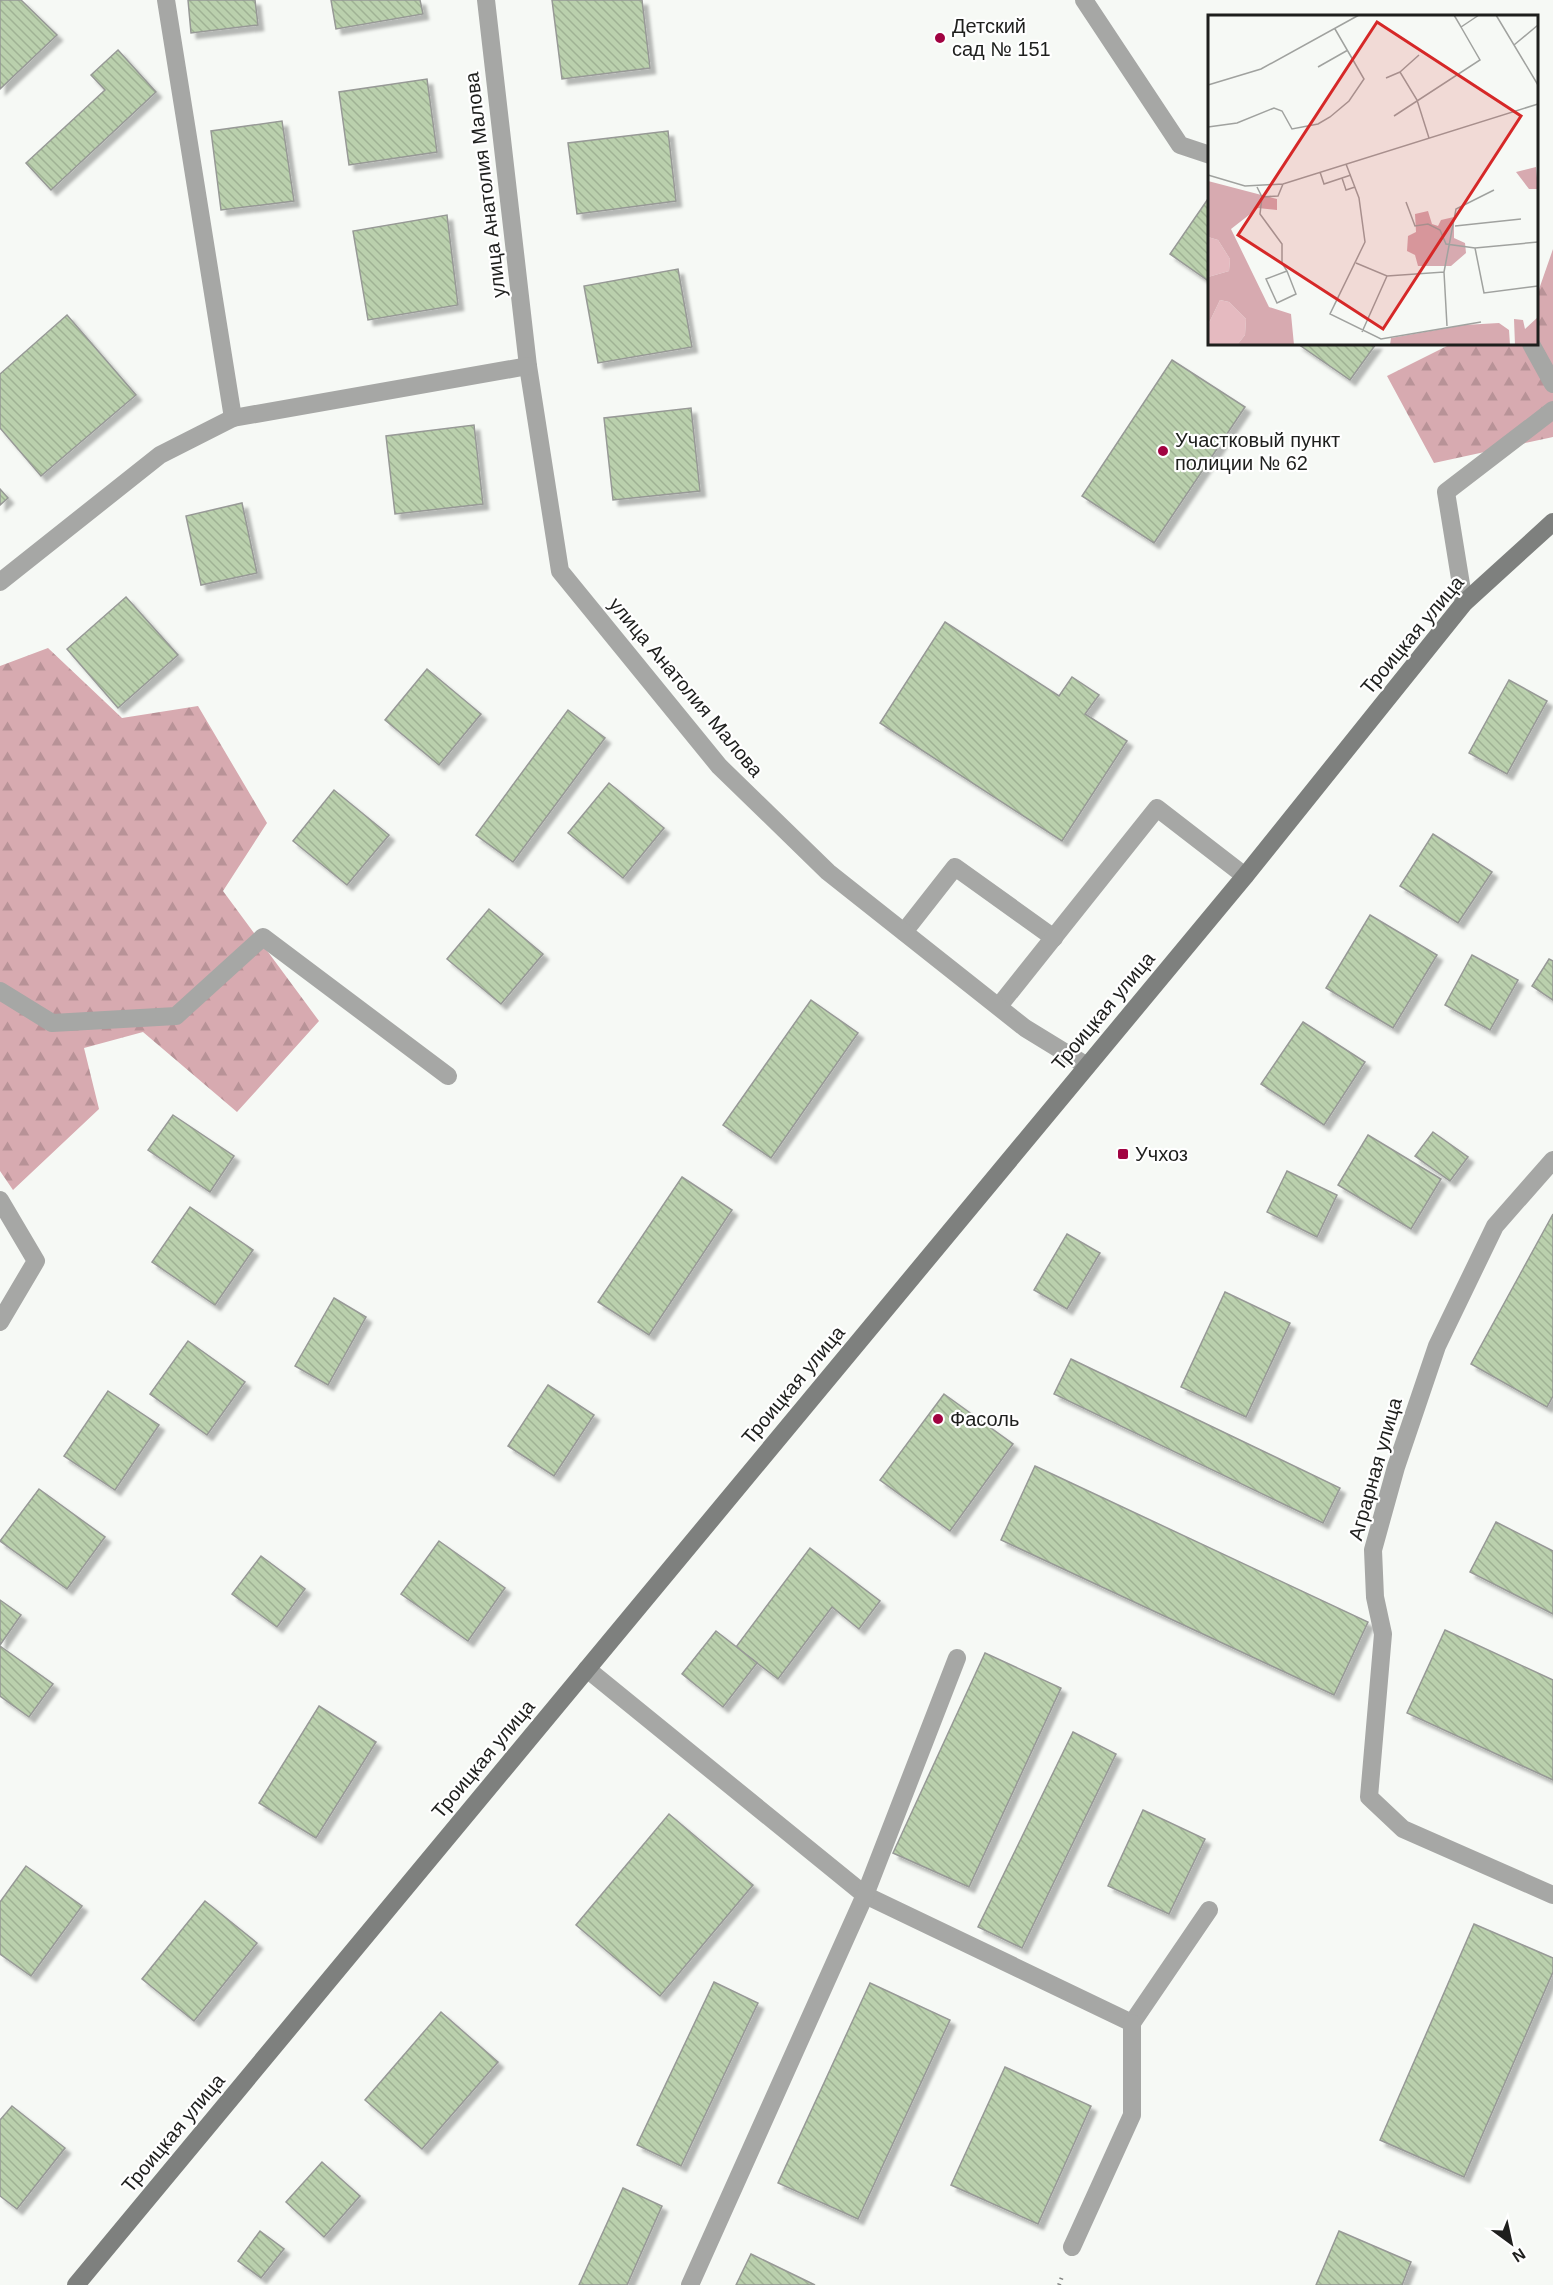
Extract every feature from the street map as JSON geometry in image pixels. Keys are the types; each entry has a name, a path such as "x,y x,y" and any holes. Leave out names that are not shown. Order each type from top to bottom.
{"street":[{"path":"165,0 233,418"},
{"name":"улица Анатолия Малова","path":"486,0 528,366 560,572 719,766 828,872 1025,1028 1087,1066"},
{"path":"1084,0 1180,145 1208,155"},
{"path":"1532,345 1553,384"},
{"path":"0,582 160,455 233,418 528,366"},
{"path":"1464,603 1446,492 1553,410"},
{"name":"Троицкая улица","path":"76,2285 1245,876 1464,603 1553,522"},
{"path":"999,1006 1157,808 1245,876"},
{"path":"904,932 955,867 1054,938"},
{"path":"0,991 52,1023 176,1016 263,937 448,1076"},
{"name":"Аграрная улица","path":"1553,1160 1495,1226 1437,1346 1396,1467 1373,1550 1375,1597 1383,1634 1369,1797 1403,1829 1553,1894"},
{"path":"0,1200 36,1261 0,1322"},
{"path":"690,2285 866,1895 957,1658"},
{"path":"587,1669 866,1895 1132,2023"},
{"path":"1072,2247 1132,2115 1132,2023 1209,1910"}],"green space":[{"path":"1553,249 1553,437 1434,463 1387,376 1449,345 1538,345 1538,292"},
{"path":"48,648 122,718 198,706 267,823 223,891 319,1021 237,1112 143,1032 84,1048 99,1109 13,1190 0,1171 0,666"}],"building":[{"path":"0,0 21,0 57,35 0,89"},
{"path":"188,0 255,0 258,25 191,33"},
{"path":"331,0 420,0 423,14 336,29"},
{"path":"552,0 642,0 650,68 562,79"},
{"path":"118,50 156,92 51,190 26,163 105,90 91,75"},
{"path":"427,79 437,152 349,165 339,92"},
{"path":"282,121 294,201 221,210 211,131"},
{"path":"668,131 676,201 577,214 568,143"},
{"path":"1208,199 1208,281 1170,254"},
{"path":"447,215 458,305 368,320 353,231"},
{"path":"678,269 692,347 598,363 584,286"},
{"path":"67,315 136,395 41,476 0,428 0,374"},
{"path":"1299,345 1375,345 1350,380"},
{"name":"Участковый пункт полиции № 62","path":"1172,360 1245,407 1154,543 1082,496"},
{"path":"691,408 700,491 613,500 604,418"},
{"path":"474,425 483,504 395,514 386,436"},
{"path":"0,489 8,498 0,505"},
{"path":"242,503 257,573 201,585 186,516"},
{"path":"126,597 178,655 118,708 67,649"},
{"path":"945,622 1059,696 1072,677 1099,695 1085,714 1127,741 1062,841 880,723"},
{"path":"427,669 481,714 439,765 385,720"},
{"path":"1509,680 1547,701 1507,774 1469,753"},
{"path":"568,710 605,738 513,862 476,835"},
{"path":"609,783 664,828 623,878 568,833"},
{"path":"334,790 389,835 347,885 293,841"},
{"path":"1433,834 1492,872 1458,923 1400,886"},
{"path":"489,909 543,954 501,1004 447,959"},
{"path":"1370,915 1437,955 1393,1028 1326,988"},
{"path":"1472,955 1518,980 1490,1030 1445,1005"},
{"path":"1549,959 1553,961 1553,1000 1532,986"},
{"path":"811,1000 858,1033 771,1158 723,1125"},
{"path":"1303,1022 1365,1062 1324,1125 1261,1084"},
{"path":"173,1115 234,1156 210,1192 148,1150"},
{"path":"1433,1132 1468,1157 1450,1181 1415,1156"},
{"path":"1368,1135 1441,1179 1411,1229 1338,1185"},
{"path":"1287,1171 1337,1195 1317,1237 1267,1212"},
{"path":"682,1177 732,1210 649,1335 598,1302"},
{"path":"190,1207 253,1250 215,1305 152,1262"},
{"path":"1553,1214 1553,1396 1547,1407 1471,1364"},
{"path":"1067,1234 1100,1253 1067,1309 1034,1290"},
{"path":"1225,1292 1290,1323 1246,1417 1181,1387"},
{"path":"334,1298 366,1317 328,1385 295,1366"},
{"path":"188,1341 245,1382 207,1435 150,1394"},
{"path":"1071,1359 1340,1488 1323,1523 1054,1394"},
{"path":"548,1385 594,1415 554,1476 508,1446"},
{"path":"108,1391 159,1425 115,1490 64,1456"},
{"path":"944,1394 1013,1444 950,1531 880,1480"},
{"path":"1035,1466 1368,1622 1334,1695 1001,1540"},
{"path":"39,1489 105,1537 67,1589 0,1541"},
{"path":"1496,1522 1553,1551 1553,1614 1470,1572"},
{"path":"439,1541 505,1588 468,1641 401,1594"},
{"path":"810,1548 880,1601 859,1629 832,1607 778,1679 736,1647"},
{"path":"261,1556 305,1589 277,1627 232,1594"},
{"path":"0,1600 21,1615 0,1645"},
{"path":"1445,1630 1553,1680 1553,1780 1407,1713"},
{"path":"716,1631 757,1663 723,1707 682,1674"},
{"path":"0,1646 53,1684 29,1717 0,1696"},
{"path":"985,1653 1061,1688 969,1887 893,1853"},
{"path":"319,1706 376,1742 316,1838 259,1803"},
{"path":"1073,1732 1116,1754 1022,1948 978,1927"},
{"path":"1143,1810 1205,1839 1169,1914 1108,1886"},
{"path":"669,1814 753,1885 660,1996 576,1925"},
{"path":"26,1866 82,1906 31,1976 0,1954 0,1902"},
{"path":"205,1901 257,1943 194,2021 142,1979"},
{"path":"1474,1924 1553,1958 1553,1972 1464,2177 1380,2140"},
{"path":"714,1982 758,2003 681,2166 637,2145"},
{"path":"870,1983 950,2020 858,2219 778,2183"},
{"path":"441,2012 498,2062 422,2149 365,2100"},
{"path":"1005,2067 1091,2106 1038,2224 951,2185"},
{"path":"12,2106 65,2148 17,2209 0,2196 0,2120"},
{"path":"322,2162 360,2196 324,2237 286,2202"},
{"path":"623,2188 662,2206 627,2285 579,2285"},
{"path":"260,2231 284,2249 261,2278 238,2261"},
{"path":"1339,2231 1411,2262 1402,2285 1316,2285"},
{"path":"751,2254 815,2285 736,2285"}],"place":[{"name":"Детский сад № 151","path":"940,38"},
{"name":"Участковый пункт полиции № 62","path":"1163,451"},
{"name":"Учхоз","path":"1123,1154"},
{"name":"Фасоль","path":"938,1419"}]}
